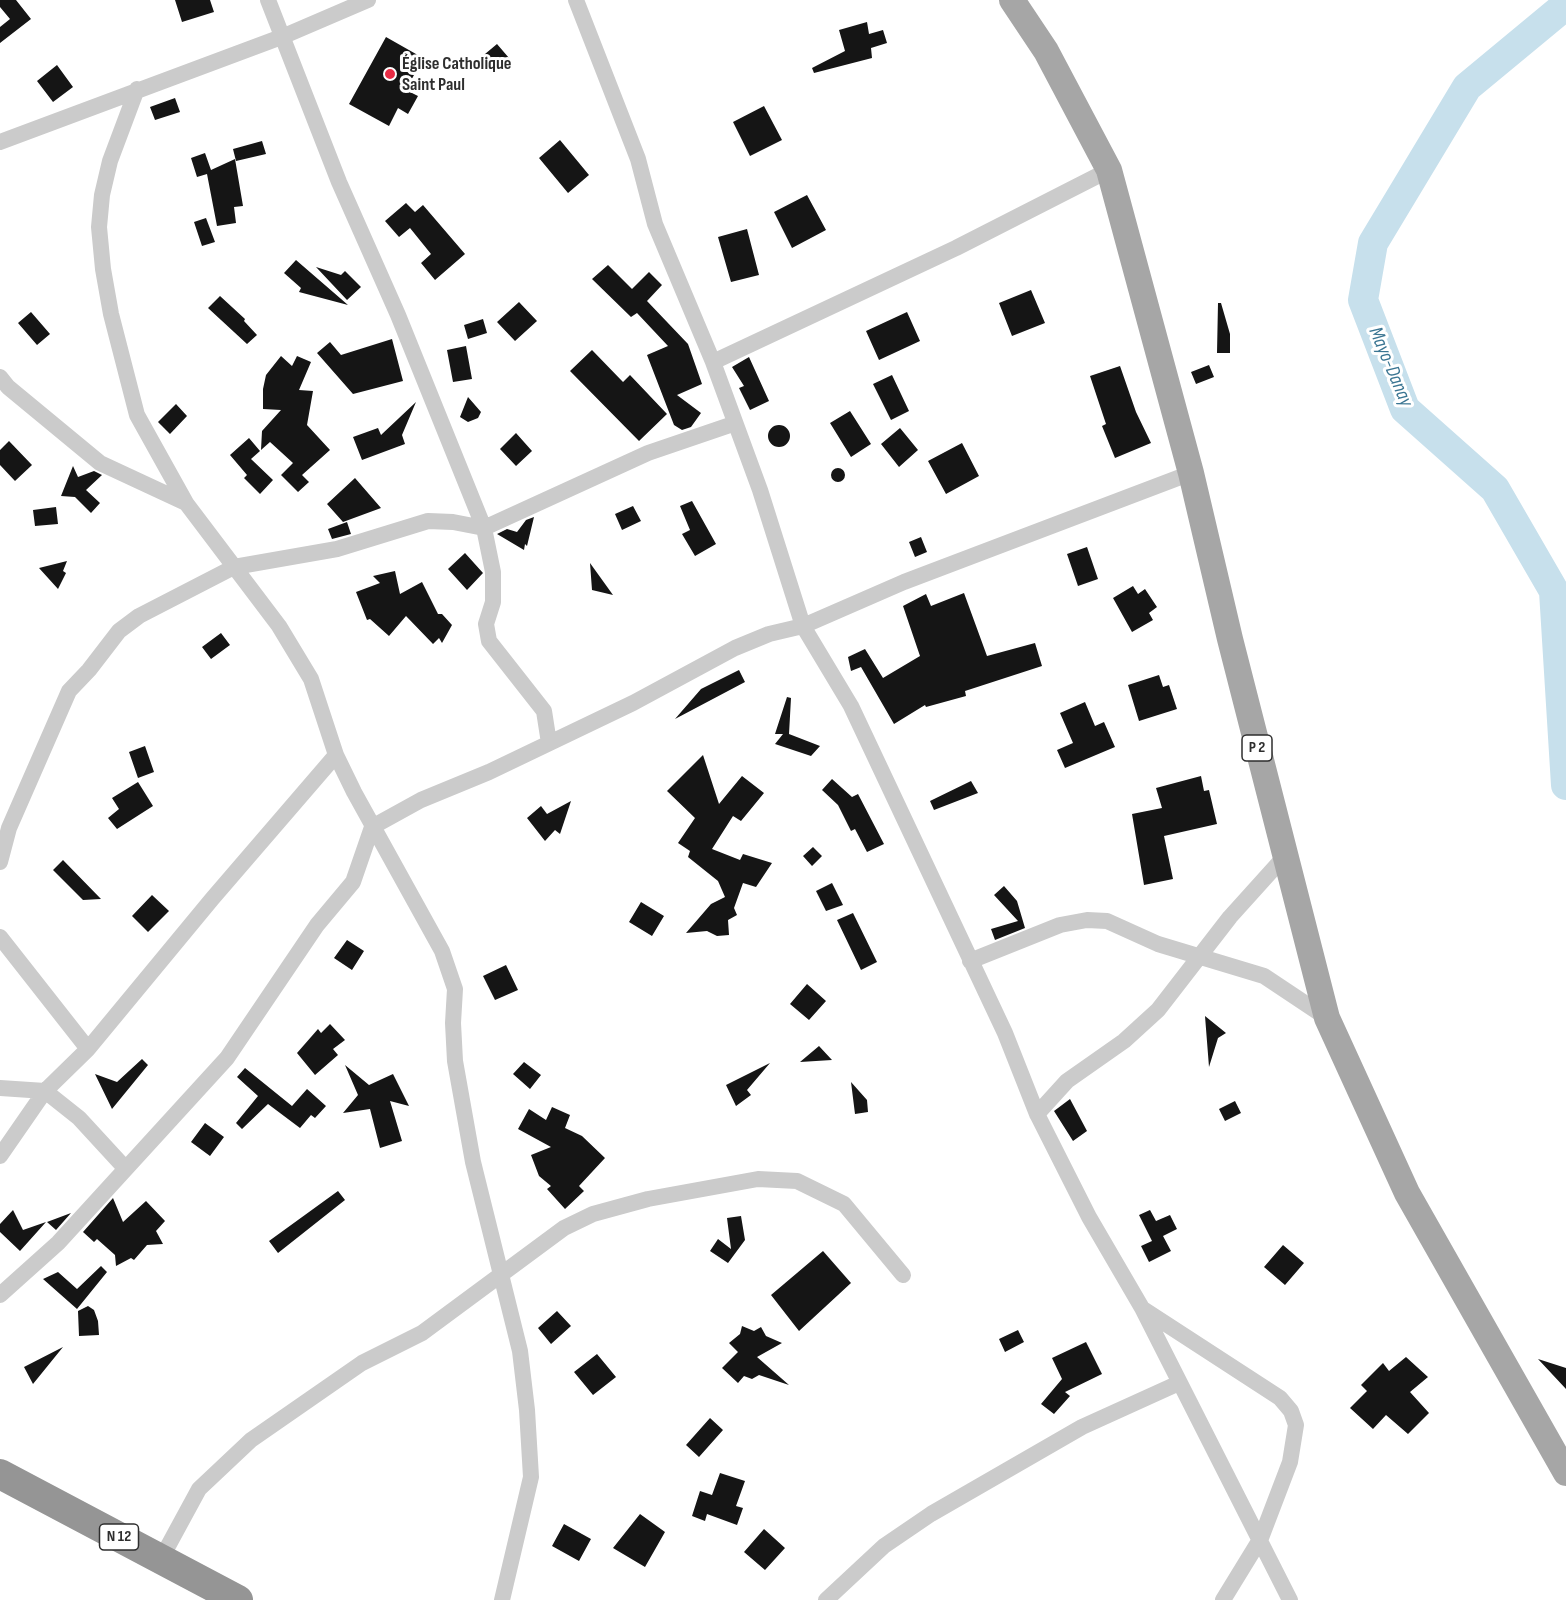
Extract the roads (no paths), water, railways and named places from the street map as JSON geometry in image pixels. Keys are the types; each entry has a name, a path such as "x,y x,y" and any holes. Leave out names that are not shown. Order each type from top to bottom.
{"highway":[{"name":"N 12","path":"0,1474 238,1600"}],"main road":[{"name":"P 2","path":"1012,0 1046,51 1109,170 1191,472 1327,1018 1407,1193 1566,1473"}],"street":[{"path":"268,0 284,36 339,182 398,315 484,528 493,572 493,602 486,624 489,641 544,711 549,743"},
{"path":"0,142 284,36 368,0"},
{"path":"576,0 638,159 655,224 712,362 733,424 760,490 803,626 851,706 1005,1033 1037,1114 1089,1217 1142,1308 1261,1538 1290,1600"},
{"path":"137,89 110,161 102,195 99,227 111,314 137,415 186,503 279,626 310,679 336,755 372,827 426,920 441,951 455,989 453,1023 455,1061 473,1162 520,1351 527,1410 531,1477 502,1600"},
{"path":"712,362 946,253 1109,170"},
{"path":"0,377 8,387 100,464 186,503"},
{"path":"0,862 9,828 69,691 128,624 139,616 234,567 337,549 428,521 453,522 484,528 648,453 733,424"},
{"path":"0,1295 58,1243 124,1168 227,1058 317,925 353,882 372,827 421,800 633,703 735,648 769,634 803,626 904,582 1191,472"},
{"path":"0,1156 45,1091 87,1049 336,755"},
{"path":"1037,1114 1067,1081 1124,1041 1158,1011 1202,957 1230,917 1285,856"},
{"path":"970,961 1060,925 1087,920 1107,921 1158,944 1264,976 1327,1018"},
{"path":"0,937 87,1049"},
{"path":"0,1088 45,1091 79,1118 124,1168"},
{"path":"161,1559 199,1489 251,1440 362,1363 422,1333 500,1278 564,1228 592,1214 648,1199 758,1179 797,1181 844,1204 903,1275"},
{"path":"1142,1308 1280,1398 1291,1411 1296,1425 1290,1462 1261,1538 1223,1600"},
{"path":"826,1600 884,1546 931,1514 1082,1427 1179,1383"}],"waterway":[{"name":"Mayo-Danay","path":"1566,5 1467,87 1373,243 1363,300 1405,409 1495,489 1554,591 1566,785"}],"place":[{"name":"Église Catholique Saint Paul","path":"390,74"}]}
